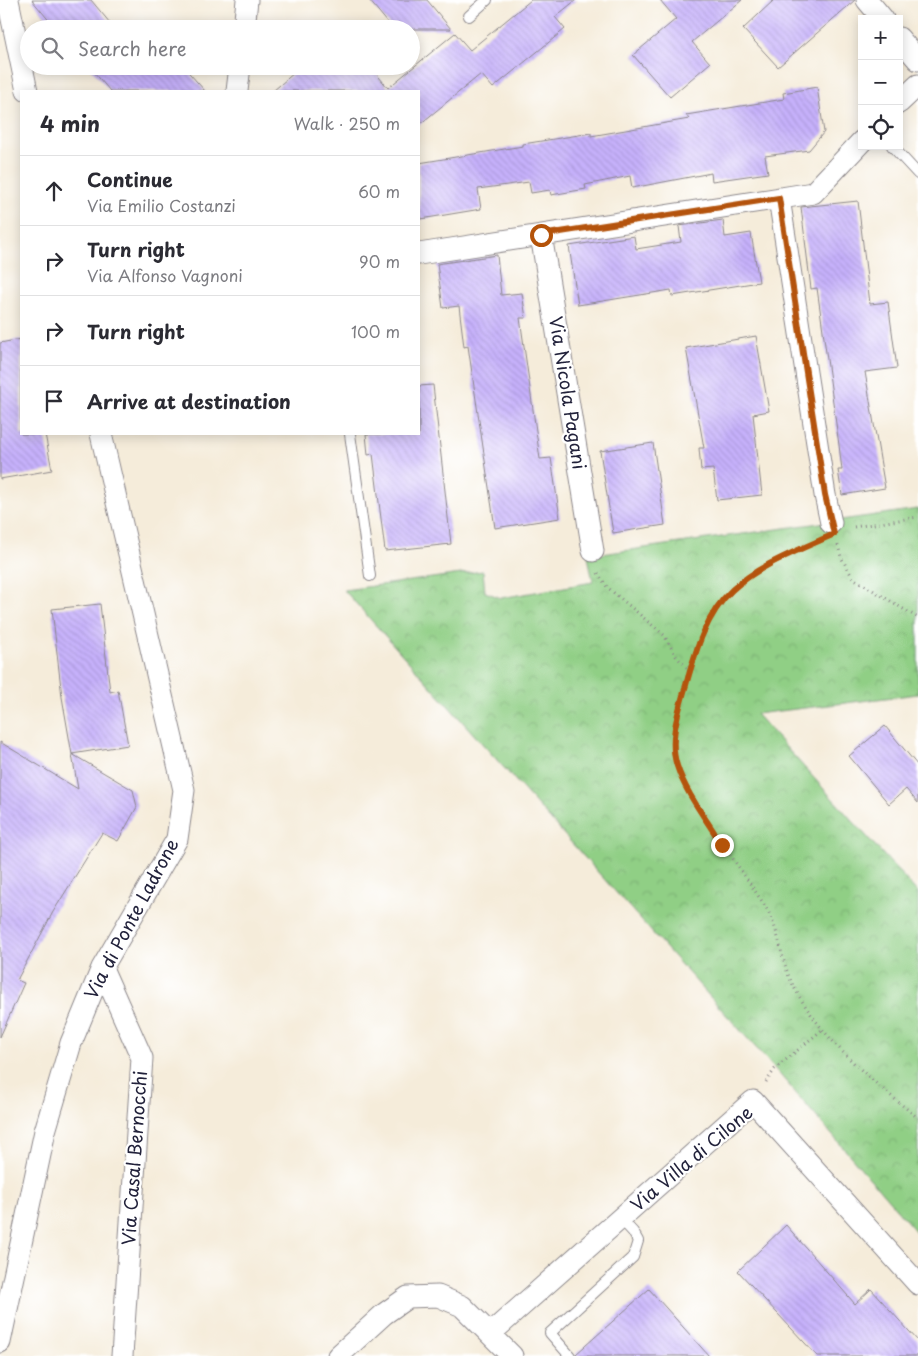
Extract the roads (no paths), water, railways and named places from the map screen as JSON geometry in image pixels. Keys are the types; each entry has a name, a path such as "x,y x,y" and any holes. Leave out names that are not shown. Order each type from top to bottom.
{"street":[{"path":"8,0 20,57"},
{"path":"245,20 247,0"},
{"path":"867,0 880,15"},
{"path":"903,43 918,60"},
{"path":"24,75 27,90"},
{"path":"237,90 239,75"},
{"path":"903,100 918,85"},
{"path":"420,254 813,193 858,145"},
{"path":"779,198 823,485 833,528"},
{"name":"Via Nicola Pagani","path":"541,235 595,560"},
{"name":"Via di Ponte Ladrone","path":"0,1342 46,1131 71,1043 102,968 177,840 184,790 101,435"},
{"name":"Via Casal Bernocchi","path":"102,968 142,1058 122,1356"},
{"name":"Via Villa di Cilone","path":"491,1333 754,1101 918,1284"},
{"path":"338,1356 384,1314 408,1297 438,1296 462,1306 512,1356"}],"lane":[{"path":"469,16 487,0"},
{"path":"896,150 918,174"},
{"path":"350,435 370,576"},
{"path":"570,1356 550,1333 633,1257 638,1241 633,1232 621,1219"}]}
